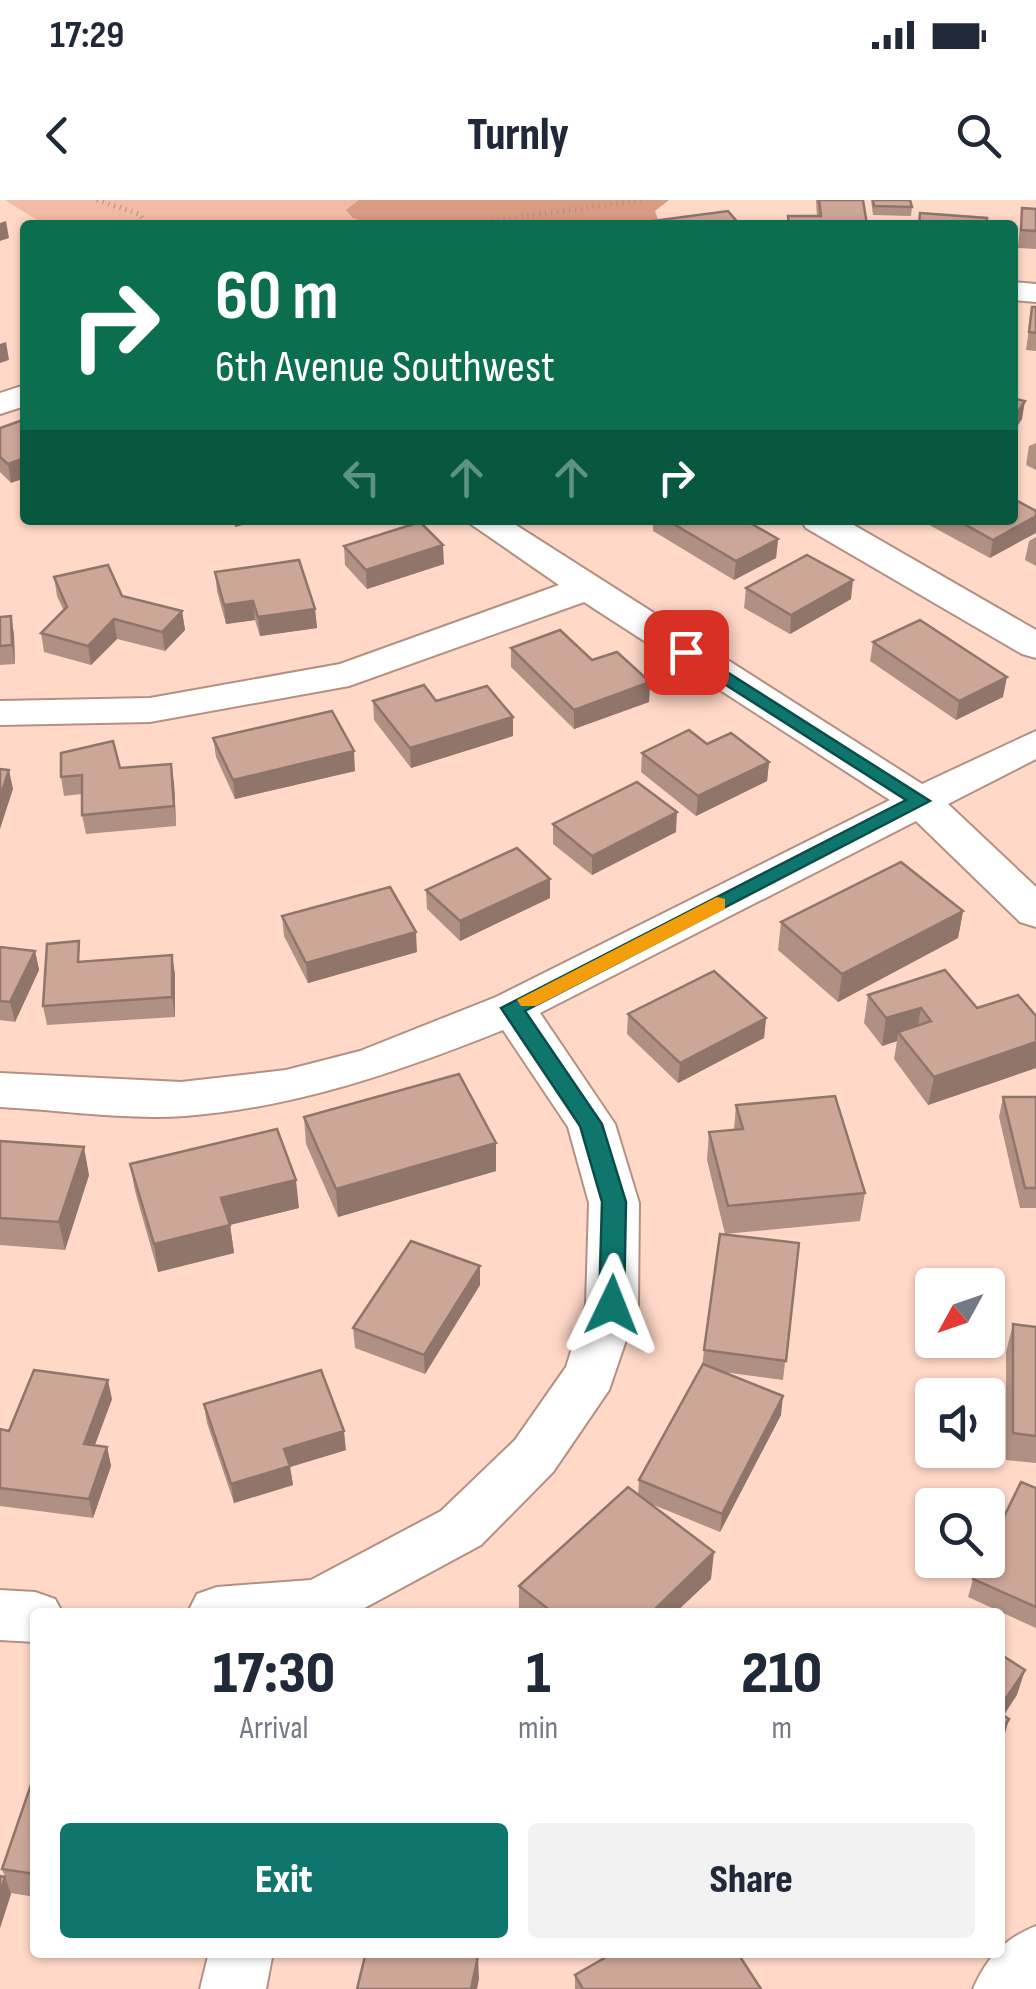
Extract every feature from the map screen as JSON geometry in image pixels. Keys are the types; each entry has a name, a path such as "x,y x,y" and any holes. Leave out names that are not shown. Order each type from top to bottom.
{"street":[{"path":"491,525 920,801 1036,912"},
{"path":"828,525 1036,646"},
{"path":"0,713 150,710 349,674 586,588"},
{"path":"0,1090 181,1099 286,1088 374,1064 512,1008 1036,743"},
{"path":"319,1608 461,1528 534,1456 590,1375 612,1305 614,1202 591,1124 512,1008"},
{"path":"0,1615 30,1617"},
{"path":"233,1989 240,1958"},
{"path":"1006,1989 1036,1958"}],"path":[{"path":"98,200 139,214 144,220"},
{"path":"488,220 514,215 597,213 644,200"}],"shaded area":[{"path":"5,200 667,200 608,220 37,220"},
{"path":"359,200 669,200 655,211 658,220 359,220 346,210"}],"building":[{"path":"819,200 863,200 866,220 788,220 788,216 821,216"},
{"path":"873,200 910,200 912,207 874,206"},
{"path":"1022,208 1036,209 1036,231 1021,230"},
{"path":"728,211 736,220 660,220"},
{"path":"920,213 987,218 987,220 919,220"},
{"path":"1032,307 1036,307 1036,333 1029,332"},
{"path":"20,421 20,460 8,464 0,457 0,428"},
{"path":"1018,501 1036,511 1036,516 993,540 966,525 1018,525"},
{"path":"410,525 423,525 443,545 366,570 344,546"},
{"path":"675,525 754,525 778,539 736,561"},
{"path":"807,555 853,580 791,615 746,588"},
{"path":"299,560 315,609 258,617 253,601 224,605 215,572"},
{"path":"108,565 122,596 182,611 162,632 114,619 88,646 41,633 67,607 54,577"},
{"path":"11,616 12,645 0,646 0,617"},
{"path":"920,620 1007,677 959,701 873,642"},
{"path":"560,630 592,660 617,652 650,682 574,710 511,648"},
{"path":"424,685 436,701 487,686 513,717 410,748 373,701"},
{"path":"332,711 354,751 233,780 213,738"},
{"path":"689,730 707,744 731,733 769,762 698,796 642,753"},
{"path":"113,741 120,768 171,764 174,806 82,815 82,775 61,777 61,753"},
{"path":"0,769 9,770 0,797"},
{"path":"637,782 677,812 592,856 553,824"},
{"path":"517,848 550,879 460,921 426,890"},
{"path":"901,862 963,911 842,974 781,922"},
{"path":"390,887 416,932 306,963 282,916"},
{"path":"79,941 78,962 172,955 172,997 43,1006 47,944"},
{"path":"0,947 35,951 10,1002 0,1001"},
{"path":"945,970 977,1008 1018,995 1036,1016 1036,1042 934,1077 898,1032 931,1021 921,1008 886,1018 868,995"},
{"path":"714,971 766,1018 680,1063 628,1014"},
{"path":"459,1074 496,1143 336,1189 304,1117"},
{"path":"835,1096 865,1193 728,1206 709,1132 743,1129 736,1105"},
{"path":"1003,1097 1036,1097 1036,1188 1025,1188"},
{"path":"277,1129 296,1180 221,1198 230,1225 154,1244 130,1164"},
{"path":"0,1141 84,1147 59,1222 0,1218"},
{"path":"720,1234 799,1243 786,1361 704,1350"},
{"path":"411,1241 480,1266 424,1355 353,1328"},
{"path":"1013,1324 1036,1327 1036,1436 1013,1433"},
{"path":"703,1364 783,1396 722,1514 639,1480"},
{"path":"34,1370 108,1380 84,1444 107,1447 89,1499 0,1488 0,1429 9,1431"},
{"path":"321,1370 344,1431 284,1449 290,1466 231,1484 204,1404"},
{"path":"1021,1482 1036,1488 1036,1607 973,1579 1005,1578 1005,1514"},
{"path":"628,1487 714,1552 656,1608 547,1608 519,1586"},
{"path":"1005,1657 1025,1670 1005,1700"},
{"path":"30,1788 30,1873 2,1869"},
{"path":"365,1958 478,1958 471,1989 357,1989"},
{"path":"605,1958 741,1958 761,1989 583,1989 575,1975"}],"slow traffic":[{"path":"528,1000 717,904"}],"route":[{"path":"612,1305 614,1202 591,1124 512,1008 920,801 686,652"}]}
